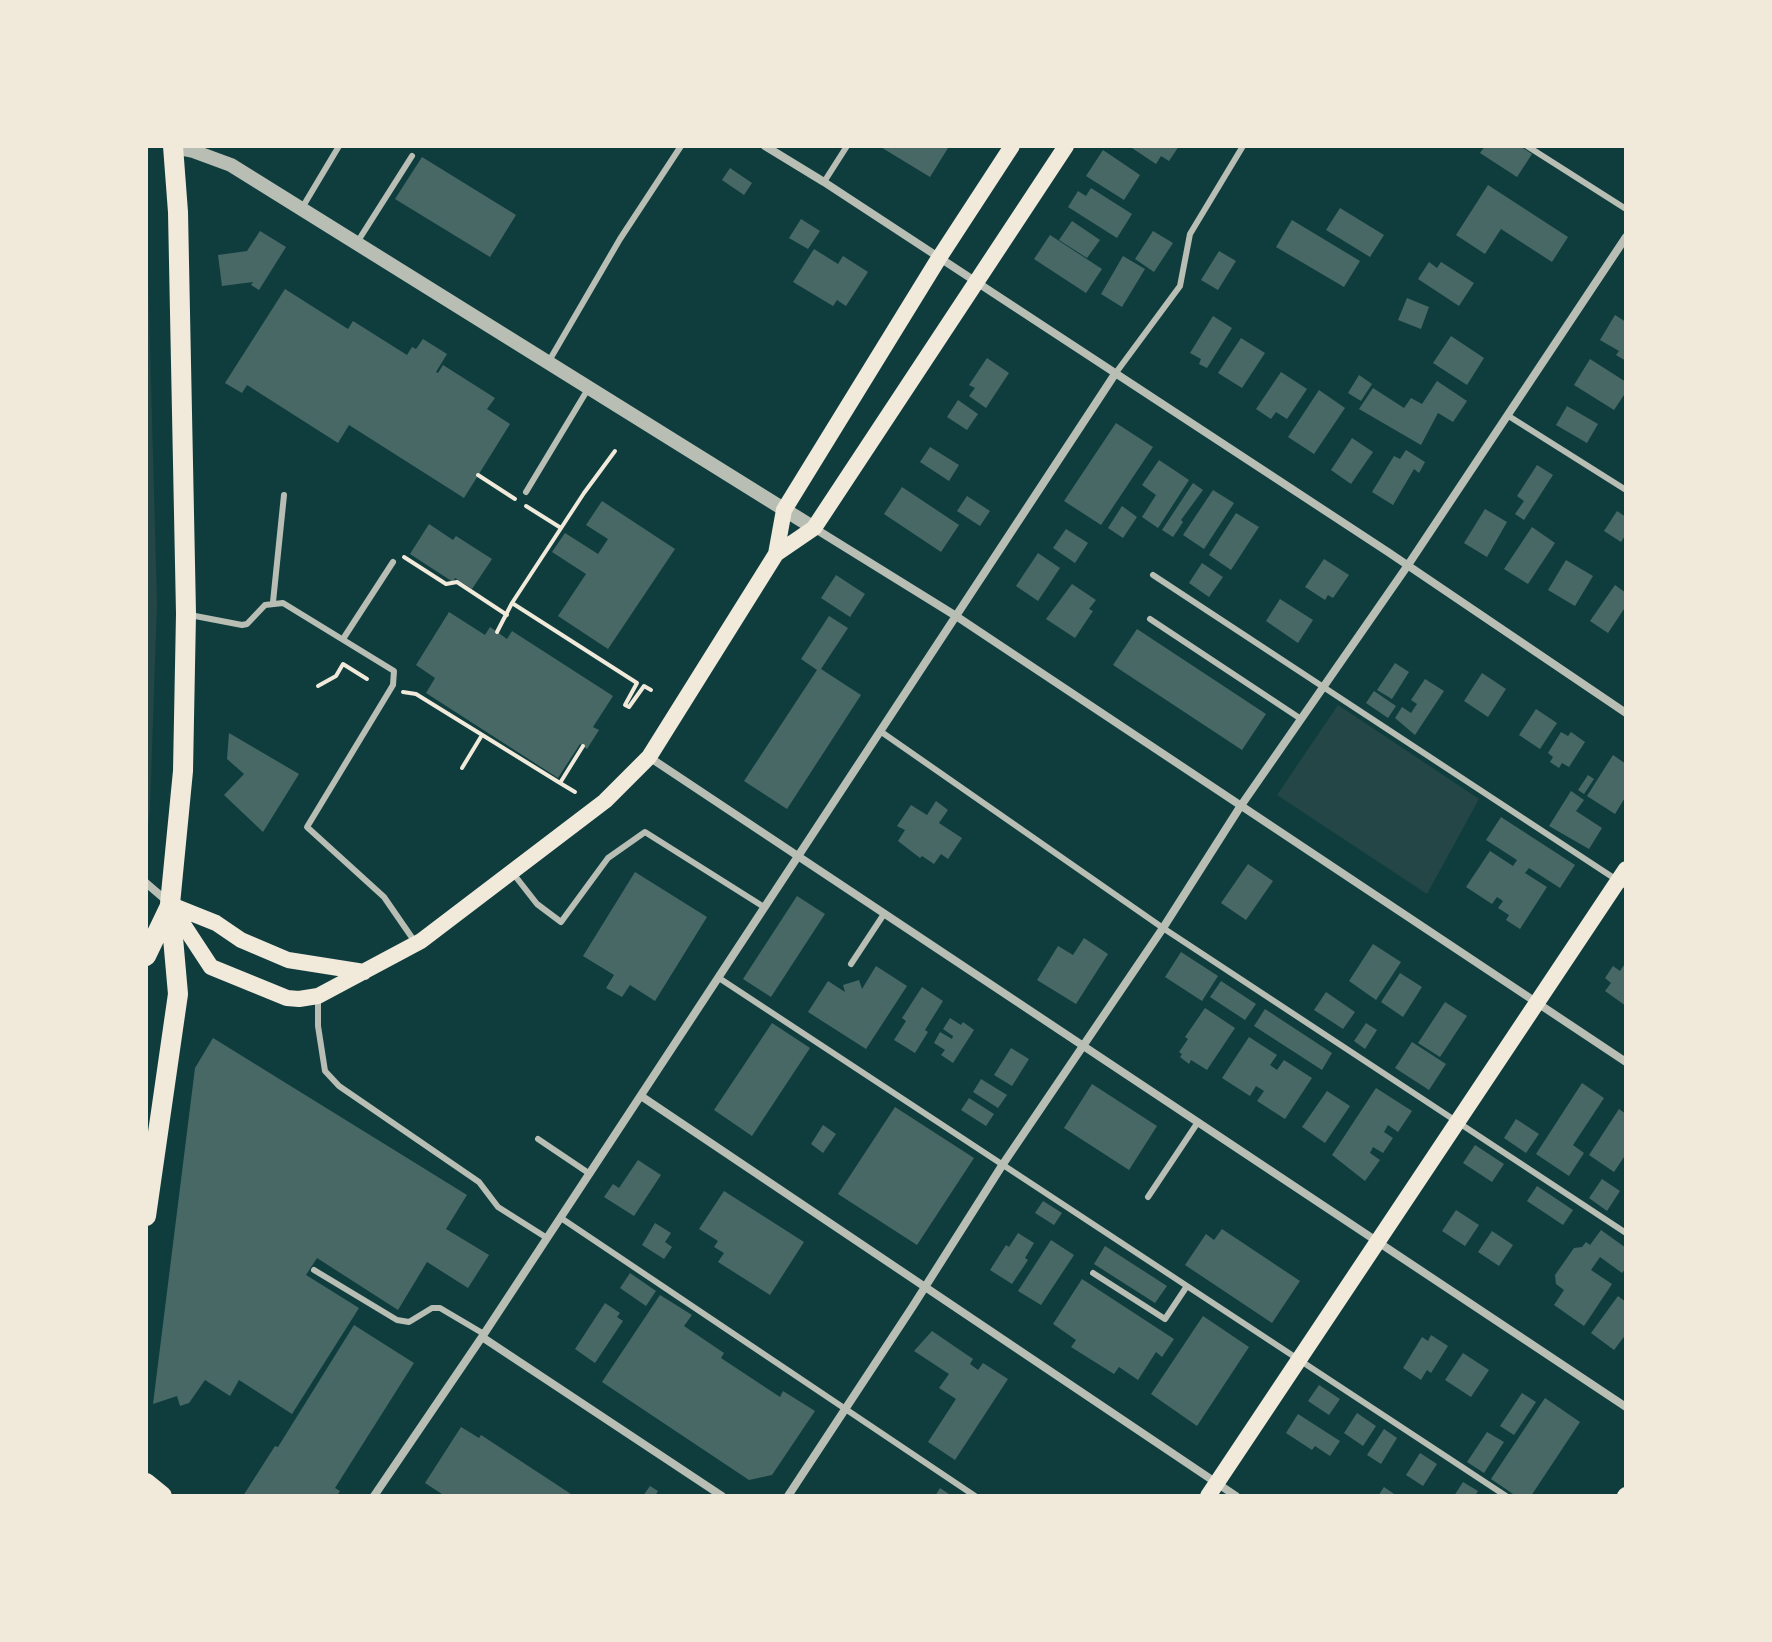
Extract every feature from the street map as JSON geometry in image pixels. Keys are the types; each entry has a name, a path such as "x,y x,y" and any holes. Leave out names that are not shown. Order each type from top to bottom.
{"main road":[{"path":"146,1216 178,994 170,904 183,771 186,614 178,212 168,146"},
{"path":"170,904 211,967 287,998 318,996 416,943 605,801 649,757 776,554 784,510 939,258 1012,146"},
{"path":"776,554 814,528 1066,146"},
{"path":"1212,1490 1623,879"},
{"path":"146,956 170,904"},
{"path":"170,904 216,923 241,940 288,960 364,972"},
{"path":"146,1483 162,1496"}],"street":[{"path":"168,146 193,151 231,165 956,616 1626,1062"},
{"path":"765,146 1408,565 1626,713"},
{"path":"788,1496 1240,807 1408,565 1626,237"},
{"path":"374,1496 561,1218 1115,374"},
{"path":"649,757 1626,1407"},
{"path":"146,883 170,904"},
{"path":"641,1096 925,1286 1212,1490 1236,1496"},
{"path":"483,1335 722,1496"}],"lane":[{"path":"300,210 339,146"},
{"path":"547,364 620,239 681,146"},
{"path":"824,182 847,146"},
{"path":"1115,374 1180,286 1190,234 1243,146"},
{"path":"1527,146 1626,209"},
{"path":"356,245 412,156"},
{"path":"526,492 588,389"},
{"path":"1507,415 1626,490"},
{"path":"273,602 284,495"},
{"path":"343,639 393,562"},
{"path":"1153,575 1623,879"},
{"path":"186,614 242,625 247,624 265,605 283,603 394,671 395,680 307,827 384,897 416,943"},
{"path":"1150,619 1301,719"},
{"path":"880,731 1163,928 1626,1233"},
{"path":"511,871 537,904 561,922 608,858 645,832 764,907"},
{"path":"851,964 884,914"},
{"path":"719,978 1506,1496"},
{"path":"318,996 318,1026 325,1071 339,1086 479,1182 498,1207 547,1238"},
{"path":"1148,1197 1198,1122"},
{"path":"538,1139 590,1174"},
{"path":"561,1218 975,1496"},
{"path":"314,1270 397,1320 409,1322 432,1308 440,1308 483,1335"},
{"path":"1093,1273 1165,1319 1187,1286"}],"path":[{"path":"497,632 512,603 615,451"},
{"path":"398,554 446,584 457,582 507,615"},
{"path":"512,603 637,683 625,705 629,707 644,686 651,690"},
{"path":"318,686 336,676 343,664 367,679"},
{"path":"403,692 416,694 575,792"},
{"path":"462,768 482,735"},
{"path":"560,783 583,746"}],"shaded area":[{"path":"146,199 157,603 146,846"},
{"path":"1338,705 1479,799 1427,894 1277,795"}],"building":[{"path":"879,146 944,146 948,148 930,177"},
{"path":"1129,146 1179,146 1169,161 1161,156 1156,164"},
{"path":"1485,146 1520,146 1532,154 1517,177 1480,153"},
{"path":"1103,150 1140,175 1124,200 1086,176"},
{"path":"422,157 516,215 490,257 395,199"},
{"path":"730,168 752,183 744,195 722,180"},
{"path":"1488,185 1568,237 1552,262 1501,229 1485,254 1456,235"},
{"path":"1091,188 1132,214 1117,238 1068,207 1078,191 1086,196"},
{"path":"1340,208 1384,235 1370,257 1326,230"},
{"path":"801,219 820,231 808,249 789,238"},
{"path":"1292,220 1360,261 1344,287 1276,247"},
{"path":"1072,221 1100,240 1087,258 1059,240"},
{"path":"260,231 286,247 259,290 251,285 253,282 222,286 218,255 247,251"},
{"path":"1153,231 1173,243 1154,272 1135,259"},
{"path":"1050,235 1102,269 1086,293 1034,259"},
{"path":"814,249 838,264 843,256 868,272 846,306 837,300 833,306 793,282"},
{"path":"1219,251 1236,261 1218,290 1201,280"},
{"path":"1123,256 1145,269 1122,307 1101,294"},
{"path":"1429,262 1437,268 1441,262 1474,283 1459,306 1418,279"},
{"path":"285,289 348,329 353,321 407,355 423,339 447,354 436,372 443,365 495,398 487,409 510,424 464,498 349,425 338,443 247,385 242,393 225,383"},
{"path":"1407,298 1429,307 1421,329 1398,320"},
{"path":"1615,315 1626,322 1626,361 1616,355 1619,351 1600,340"},
{"path":"1213,316 1232,328 1207,368 1199,364 1201,359 1190,353"},
{"path":"1451,336 1484,358 1467,385 1433,363"},
{"path":"1241,338 1265,353 1242,388 1218,373"},
{"path":"987,358 1009,373 986,408 969,396 975,388 969,385"},
{"path":"1590,359 1626,382 1626,392 1614,410 1574,385"},
{"path":"1281,372 1307,389 1287,419 1276,412 1271,419 1256,409"},
{"path":"1359,375 1372,384 1361,401 1348,393"},
{"path":"1437,381 1467,401 1453,422 1438,413 1421,445 1359,409 1373,388 1404,408 1411,398 1422,404"},
{"path":"1319,390 1345,408 1314,454 1288,437"},
{"path":"958,400 978,414 967,430 947,417"},
{"path":"1567,406 1598,424 1587,443 1556,425"},
{"path":"1116,423 1153,447 1101,525 1064,501"},
{"path":"1352,438 1373,452 1351,484 1331,470"},
{"path":"930,447 959,465 949,481 920,462"},
{"path":"1406,450 1425,462 1419,473 1414,469 1393,505 1372,492 1394,456 1400,459"},
{"path":"1159,460 1189,480 1158,528 1142,517 1156,495 1142,485"},
{"path":"1537,465 1553,475 1524,520 1515,514 1524,501 1517,496"},
{"path":"1193,483 1203,490 1181,520 1183,522 1173,537 1162,530"},
{"path":"902,487 959,525 941,552 884,514"},
{"path":"1213,490 1234,503 1204,549 1183,535"},
{"path":"967,496 990,511 980,526 957,511"},
{"path":"602,501 675,549 608,649 558,616 586,574 552,552 565,533 598,554 608,539 586,525"},
{"path":"1122,506 1137,517 1123,538 1108,528"},
{"path":"1485,509 1507,522 1487,557 1464,543"},
{"path":"1617,511 1626,517 1626,534 1621,542 1604,531"},
{"path":"1236,513 1259,527 1231,570 1209,555"},
{"path":"429,524 453,540 456,536 492,559 472,589 455,578 453,582 410,554"},
{"path":"1532,527 1555,543 1528,584 1504,569"},
{"path":"1066,529 1088,543 1075,563 1053,548"},
{"path":"1038,553 1060,568 1038,601 1016,586"},
{"path":"1324,559 1349,575 1333,598 1328,595 1325,600 1305,587"},
{"path":"1566,560 1593,576 1575,606 1548,590"},
{"path":"1202,563 1223,577 1209,597 1189,583"},
{"path":"836,575 865,594 850,617 821,598"},
{"path":"1072,584 1096,600 1089,609 1093,611 1075,638 1046,619"},
{"path":"1615,585 1626,593 1626,606 1608,633 1590,621"},
{"path":"1280,599 1313,620 1298,643 1266,621"},
{"path":"449,612 485,635 490,627 507,639 512,631 613,696 593,727 599,730 587,749 580,744 558,778 426,693 435,678 416,665"},
{"path":"829,616 848,628 821,669 861,695 787,809 744,781 817,670 801,659"},
{"path":"1137,629 1266,714 1242,750 1113,665"},
{"path":"1395,663 1409,672 1392,699 1377,690"},
{"path":"1482,673 1506,689 1488,717 1464,701"},
{"path":"1425,679 1444,691 1415,735 1395,718 1402,707 1411,713 1417,704 1411,700"},
{"path":"1374,691 1396,706 1388,718 1366,703"},
{"path":"1536,709 1557,723 1540,749 1519,735"},
{"path":"1561,732 1568,736 1571,732 1585,742 1569,767 1562,763 1559,768 1550,762 1553,757 1548,753"},
{"path":"229,733 299,774 263,832 224,795 244,774 227,759"},
{"path":"1613,755 1626,764 1626,796 1615,814 1587,796"},
{"path":"1588,775 1594,779 1584,794 1578,790"},
{"path":"1571,791 1584,800 1576,811 1602,828 1589,849 1549,826"},
{"path":"936,801 948,810 939,823 962,838 948,859 941,854 934,864 922,856 920,858 898,841 905,830 897,826 911,805 927,815"},
{"path":"1501,817 1575,865 1560,888 1529,868 1525,873 1547,887 1520,929 1506,920 1509,915 1498,908 1503,901 1497,897 1492,904 1466,887 1490,851 1513,866 1517,860 1486,840"},
{"path":"1248,864 1273,881 1246,920 1221,903"},
{"path":"635,872 707,917 655,1001 630,985 622,997 606,988 614,975 583,956"},
{"path":"797,896 825,914 771,997 743,979"},
{"path":"1084,938 1108,954 1076,1004 1037,980 1058,946 1073,955"},
{"path":"1373,944 1401,962 1376,1000 1349,981"},
{"path":"1181,952 1218,976 1202,1001 1165,977"},
{"path":"1626,962 1626,1006 1605,991 1611,983 1605,978 1613,966 1620,971"},
{"path":"876,966 907,986 866,1049 808,1012 828,981 845,992 843,985 859,980 862,989"},
{"path":"1400,973 1422,987 1403,1017 1381,1002"},
{"path":"1221,981 1256,1004 1245,1020 1210,997"},
{"path":"922,987 943,1001 915,1053 894,1040 906,1021 902,1018"},
{"path":"1326,992 1355,1012 1343,1029 1314,1010"},
{"path":"1445,1002 1467,1016 1440,1057 1418,1043"},
{"path":"1205,1008 1235,1028 1207,1070 1191,1060 1189,1064 1180,1057 1182,1054 1179,1052 1188,1039 1185,1037"},
{"path":"1265,1009 1332,1053 1322,1070 1254,1026"},
{"path":"950,1018 974,1030 953,1063 941,1055 945,1050 934,1043 940,1032 952,1039 953,1036 943,1029"},
{"path":"772,1023 810,1048 752,1136 714,1110"},
{"path":"1366,1023 1377,1030 1365,1049 1354,1041"},
{"path":"1249,1037 1277,1055 1270,1065 1277,1070 1284,1060 1312,1078 1285,1119 1257,1101 1264,1091 1256,1086 1250,1096 1222,1078"},
{"path":"213,1038 467,1195 446,1229 489,1255 468,1288 427,1262 398,1310 317,1258 306,1275 359,1308 292,1414 239,1380 230,1396 205,1380 189,1403 180,1406 177,1396 153,1404 195,1068"},
{"path":"1412,1042 1446,1064 1429,1090 1395,1068"},
{"path":"1011,1048 1029,1059 1012,1086 994,1075"},
{"path":"981,1079 1007,1095 998,1108 973,1092"},
{"path":"1582,1083 1604,1098 1573,1145 1584,1153 1569,1176 1536,1154"},
{"path":"1092,1084 1157,1126 1129,1170 1064,1128"},
{"path":"1376,1088 1412,1111 1398,1132 1388,1125 1384,1132 1393,1138 1383,1153 1373,1147 1370,1153 1380,1160 1365,1181 1332,1155"},
{"path":"1327,1091 1350,1106 1325,1143 1302,1127"},
{"path":"969,1098 994,1114 986,1126 961,1110"},
{"path":"895,1107 974,1158 917,1245 838,1194"},
{"path":"1619,1109 1626,1114 1626,1154 1614,1172 1589,1155"},
{"path":"1516,1119 1539,1134 1526,1153 1504,1138"},
{"path":"823,1125 836,1134 823,1153 811,1144"},
{"path":"1475,1145 1504,1164 1492,1182 1463,1163"},
{"path":"638,1160 661,1175 634,1216 604,1197 613,1184 619,1188"},
{"path":"1602,1179 1620,1191 1607,1211 1589,1198"},
{"path":"1537,1186 1573,1210 1563,1225 1527,1201"},
{"path":"724,1191 804,1242 770,1295 718,1262 724,1253 714,1247 718,1241 699,1229"},
{"path":"1043,1201 1062,1213 1054,1225 1035,1213"},
{"path":"1456,1210 1479,1225 1465,1246 1442,1231"},
{"path":"655,1223 671,1233 665,1242 672,1247 664,1259 642,1245"},
{"path":"1222,1229 1300,1281 1272,1323 1185,1265 1206,1234 1214,1240"},
{"path":"1601,1230 1626,1248 1626,1268 1622,1273 1600,1257 1591,1270 1612,1284 1584,1326 1554,1305 1564,1290 1556,1284 1555,1275 1574,1248 1582,1247 1586,1242 1590,1245"},
{"path":"1492,1231 1513,1245 1499,1266 1478,1252"},
{"path":"1018,1233 1034,1243 1025,1258 1028,1260 1012,1284 990,1270"},
{"path":"1051,1240 1074,1255 1041,1305 1018,1291"},
{"path":"1105,1246 1167,1286 1155,1303 1094,1264"},
{"path":"630,1273 656,1291 646,1306 620,1288"},
{"path":"1082,1279 1174,1339 1162,1357 1156,1352 1138,1380 1119,1367 1114,1374 1071,1347 1076,1340 1053,1324"},
{"path":"660,1295 692,1315 684,1326 724,1353 721,1358 780,1397 783,1391 815,1411 772,1475 749,1480 602,1382"},
{"path":"1618,1296 1626,1302 1626,1334 1614,1350 1591,1333"},
{"path":"605,1303 620,1313 617,1317 623,1321 595,1363 575,1349"},
{"path":"1203,1316 1249,1347 1197,1426 1151,1394"},
{"path":"354,1325 414,1363 335,1488 340,1491 337,1496 243,1496 275,1446 278,1447"},
{"path":"932,1331 973,1359 970,1364 978,1370 983,1363 1008,1379 955,1460 928,1442 956,1399 939,1388 949,1374 914,1351"},
{"path":"1431,1335 1448,1346 1431,1373 1427,1370 1421,1380 1403,1368 1422,1337 1428,1341"},
{"path":"1463,1353 1489,1370 1471,1397 1445,1380"},
{"path":"1319,1385 1340,1399 1329,1415 1308,1401"},
{"path":"1522,1393 1536,1402 1514,1435 1500,1426"},
{"path":"1545,1398 1580,1422 1531,1496 1516,1496 1491,1479"},
{"path":"1357,1413 1376,1426 1363,1446 1344,1433"},
{"path":"1298,1414 1340,1441 1330,1456 1315,1446 1312,1450 1286,1433"},
{"path":"461,1427 479,1438 481,1435 574,1496 445,1496 425,1483"},
{"path":"1384,1429 1397,1438 1381,1464 1367,1455"},
{"path":"1487,1432 1504,1442 1484,1473 1467,1462"},
{"path":"1420,1453 1437,1464 1423,1486 1406,1475"},
{"path":"1463,1482 1478,1491 1475,1496 1454,1496"},
{"path":"650,1486 658,1491 655,1496 643,1496"},
{"path":"1384,1487 1397,1496 1378,1496"},
{"path":"940,1488 952,1496 935,1496"}]}
